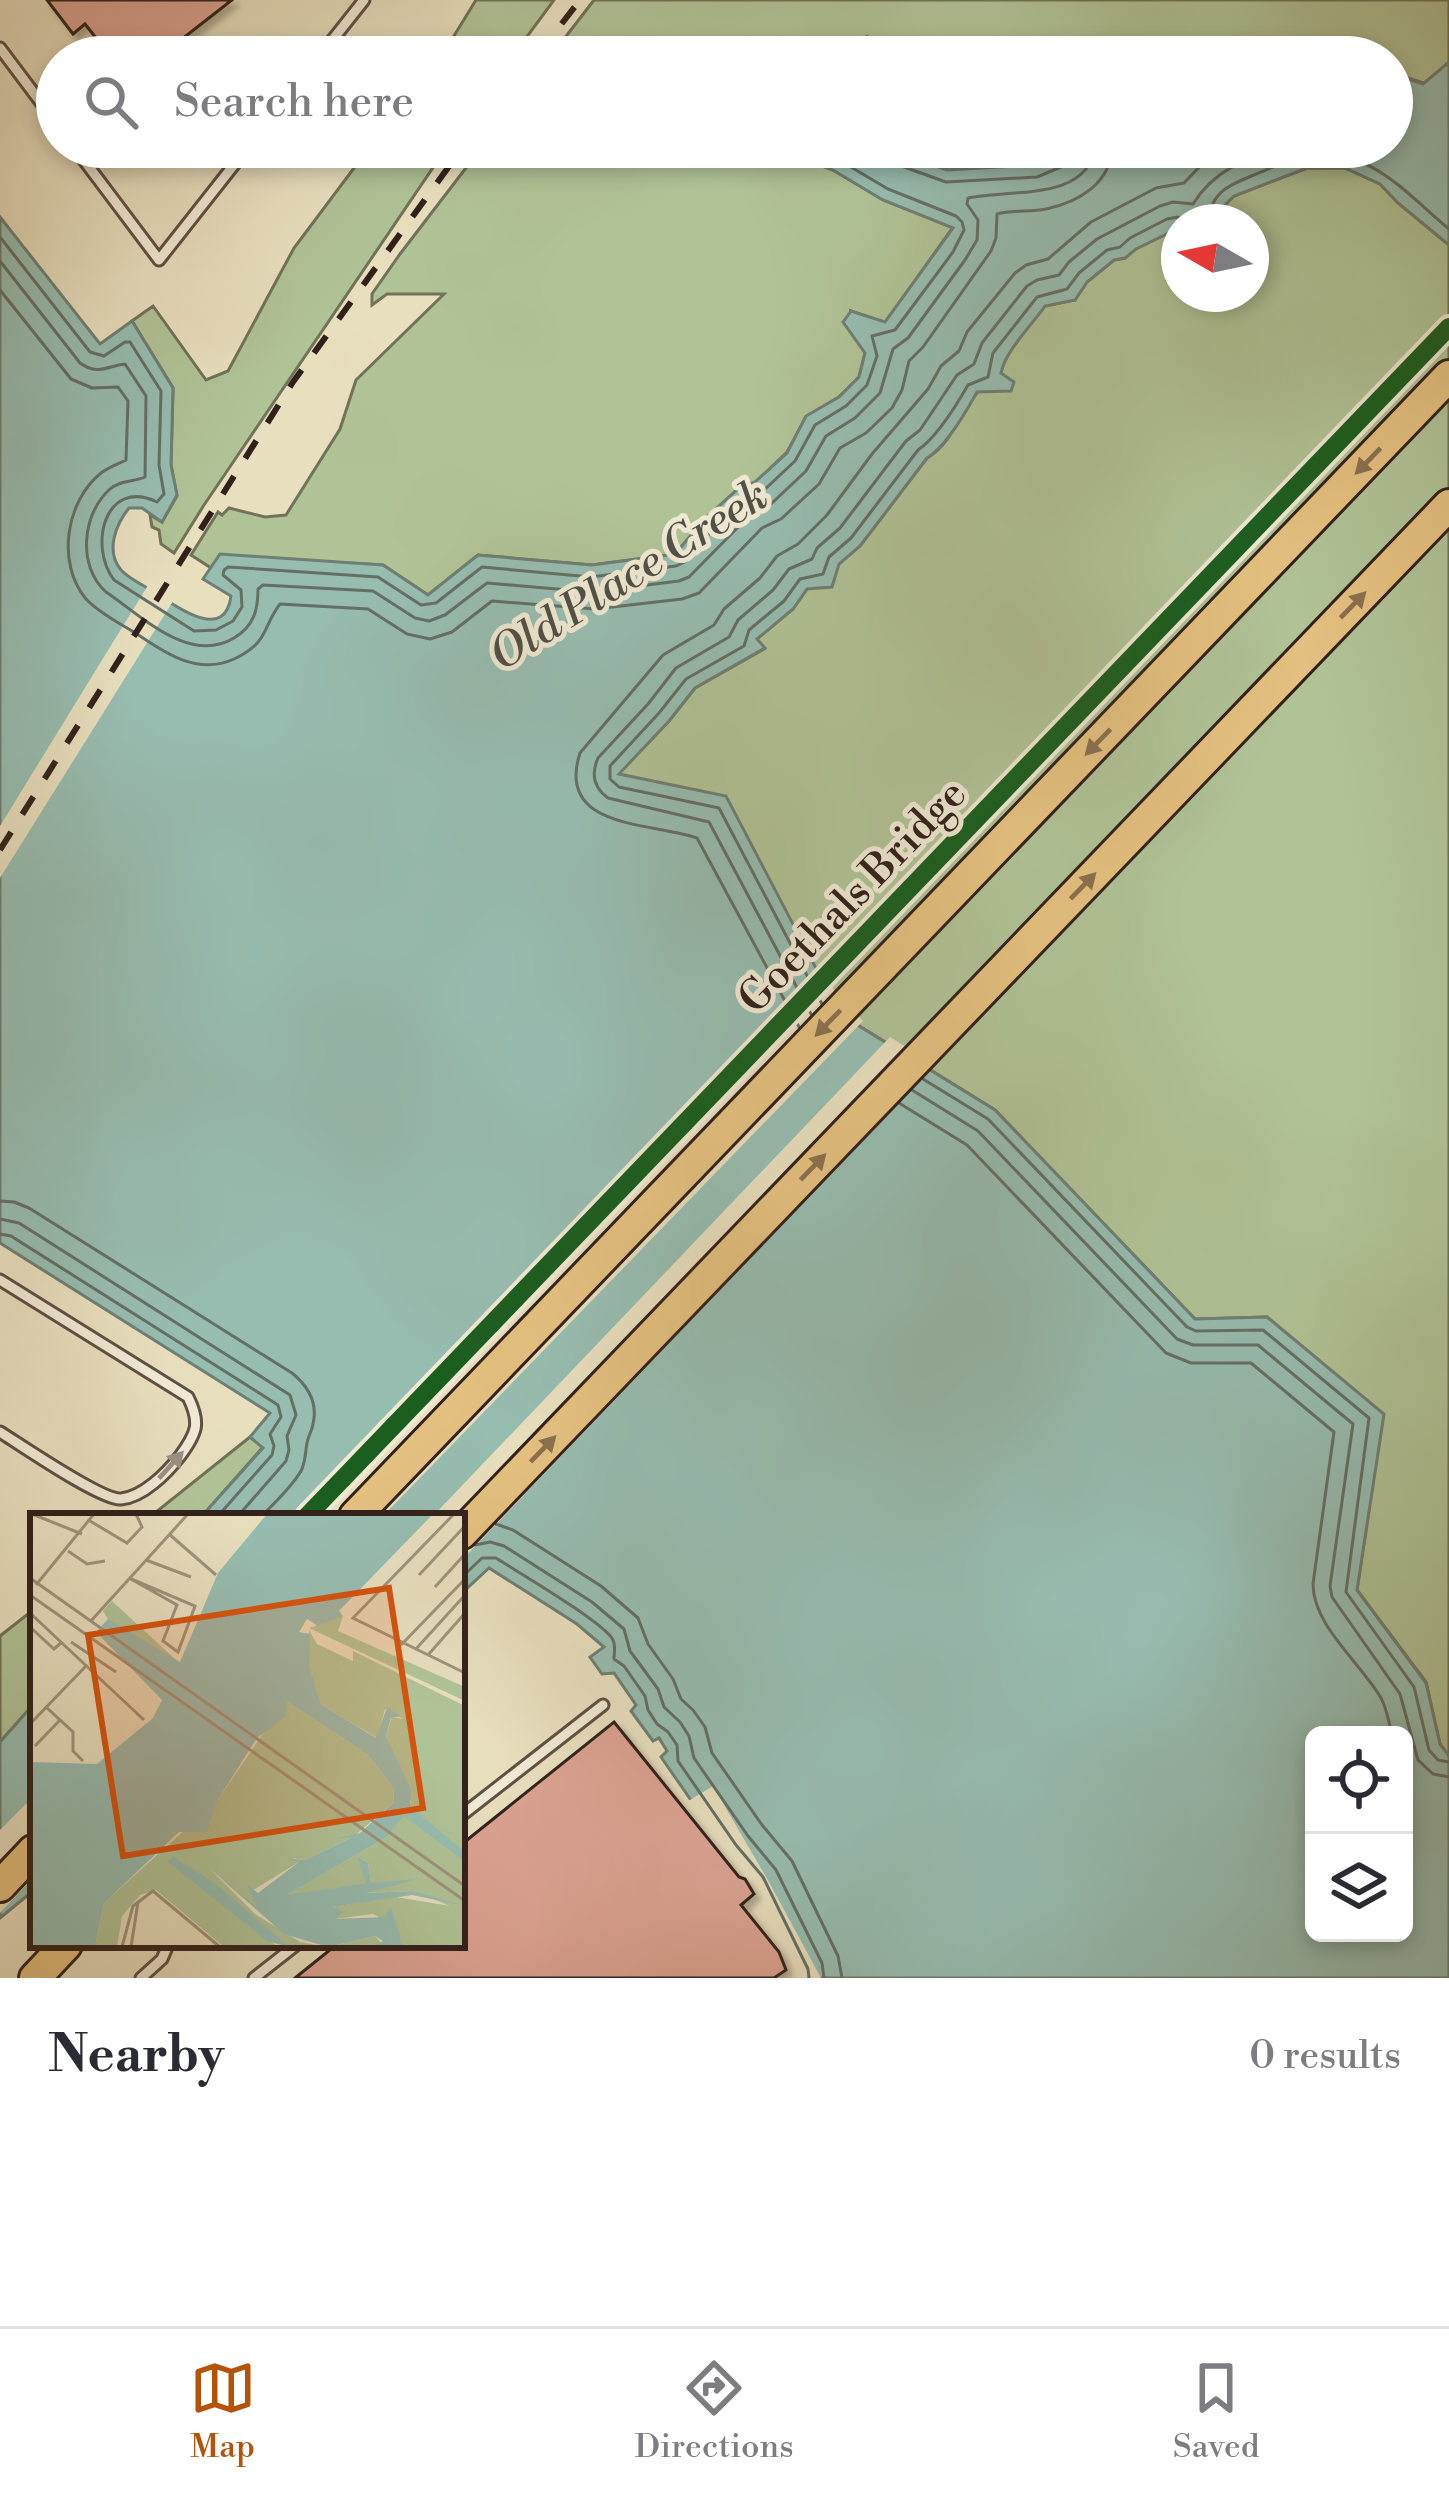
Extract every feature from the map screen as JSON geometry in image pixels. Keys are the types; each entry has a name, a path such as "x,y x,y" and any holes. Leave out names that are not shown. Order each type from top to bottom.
{"highway":[{"name":"Goethals Bridge","path":"358,1513 1449,376"},
{"path":"465,1530 1449,505"},
{"path":"0,1886 30,1854"},
{"path":"35,1978 63,1948"}],"lane":[{"path":"336,36 364,0"},
{"path":"0,48 36,96"},
{"path":"90,168 159,260 231,168"},
{"path":"0,1280 188,1397 197,1416 196,1430 173,1465 126,1499 106,1496 0,1432"},
{"path":"465,1813 603,1705"},
{"path":"141,1978 163,1959 167,1948"},
{"path":"254,1978 292,1948"}],"green space":[{"path":"476,0 554,0 527,36 454,36"},
{"path":"594,0 1449,0 1449,91 1413,80 1413,36 566,36"},
{"path":"354,168 433,168 174,553 161,544 150,515 162,522 177,496 171,465 173,388 132,321 153,306 206,380 228,371 294,248"},
{"path":"466,168 828,168 883,200 953,227 885,323 851,311 865,353 859,377 839,397 806,417 787,452 755,483 740,487 675,554 592,565 478,555 428,595 383,565 219,556 211,568 191,555 218,512 222,515 229,508 265,517 286,515 340,429 356,380 444,294 387,294 372,305 372,294"},
{"path":"1307,168 1345,168 1380,184 1449,245 1449,1756 1440,1744 1426,1682 1357,1590 1383,1414 1267,1317 1195,1319 995,1110 856,1024 618,774 695,688 764,649 757,639 793,609 807,589 860,546 927,458 949,437 977,393 1001,373 1013,347 1045,306 1075,300 1087,282 1114,260 1161,237 1161,312 1269,312 1269,204 1226,204 1234,196"},
{"path":"250,1437 263,1447 205,1513 155,1513"},
{"path":"30,1612 30,1708 0,1742 0,1636"}],"water":[{"path":"1449,62 1449,245 1380,184 1345,168 1413,168 1413,80 1423,84"},
{"name":"Old Place Creek","path":"828,168 1307,168 1234,196 1226,204 1161,204 1161,237 1114,260 1087,282 1075,300 1045,306 1003,365 1001,373 1014,382 1011,391 977,392 948,438 927,458 860,546 839,564 832,587 807,589 793,609 757,639 765,648 695,688 619,774 726,796 830,995 856,1024 995,1110 1195,1319 1267,1317 1384,1414 1357,1590 1426,1683 1440,1744 1449,1756 1449,1978 799,1978 752,1883 661,1757 667,1751 659,1738 653,1741 631,1711 636,1705 614,1673 602,1674 590,1657 604,1647 577,1624 489,1568 465,1590 465,1513 205,1513 263,1448 250,1437 270,1413 0,1243 0,217 100,344 132,321 173,388 171,465 177,495 162,522 142,508 129,508 117,530 114,555 121,570 133,579 186,612 209,619 227,610 231,596 203,579 220,554 383,565 428,595 478,555 592,565 675,554 740,487 755,482 787,453 806,416 839,397 859,377 865,353 843,322 851,311 885,322 953,228 883,200"},
{"path":"30,1708 30,1893 0,1918 0,1742"}],"pier":[{"path":"150,582 175,598 0,878 0,826"},
{"path":"824,971 835,992 863,1021 386,1513 306,1513"},
{"path":"890,1037 935,1065 465,1557 465,1513 436,1513"},
{"path":"713,1786 821,1978 793,1978 754,1893 685,1803"},
{"path":"30,1800 30,1881 0,1913 0,1830"}],"building":[{"path":"47,0 232,0 186,36 94,36 85,24 73,34"},
{"path":"614,1722 745,1879 754,1894 741,1905 779,1952 786,1970 774,1978 295,1978 332,1948 465,1948 465,1842"}],"railway":[{"path":"552,36 580,0"},
{"path":"0,850 293,382 448,168"}],"cycle path":[{"path":"310,1513 1449,327"}]}
